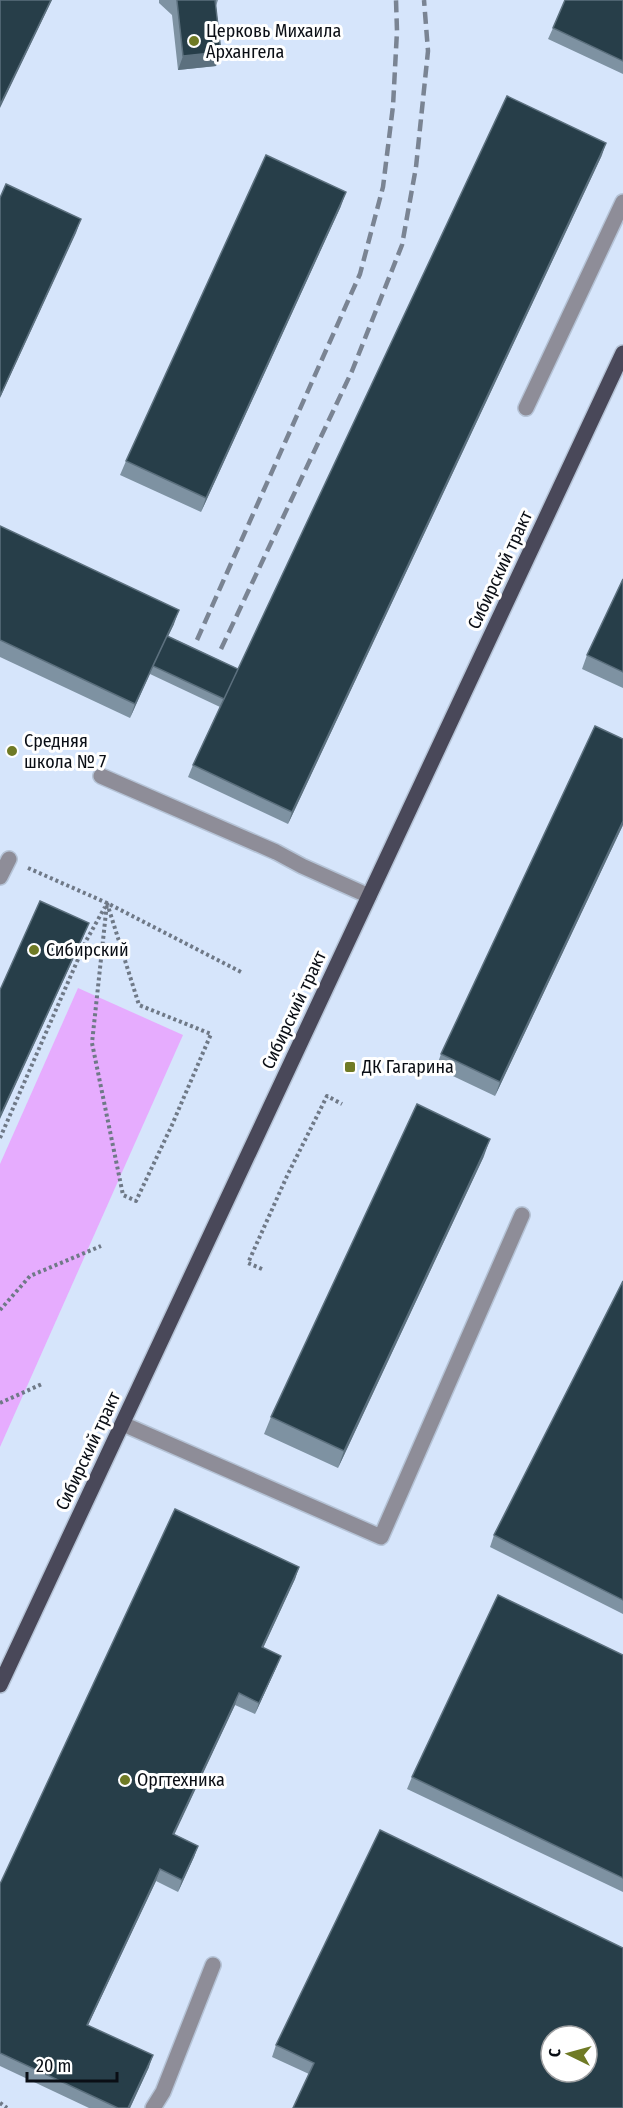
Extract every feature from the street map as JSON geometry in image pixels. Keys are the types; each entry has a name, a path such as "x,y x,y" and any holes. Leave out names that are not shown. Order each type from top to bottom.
{"main road":[{"name":"Сибирский тракт","path":"0,1685 622,356"}],"lane":[{"path":"526,408 623,202"},
{"path":"101,776 276,852 369,896"},
{"path":"0,877 9,859"},
{"path":"123,1424 381,1537 522,1215"},
{"path":"153,2108 163,2092 213,1965"}],"path":[{"path":"9,859 107,903 243,973"},
{"path":"107,903 139,1005 211,1034 136,1201 123,1195 92,1043 107,903"},
{"path":"0,1138 86,941 107,903"},
{"path":"262,1269 248,1263 287,1176 327,1096 342,1104"},
{"path":"0,1310 30,1276 101,1246"},
{"path":"0,1403 42,1384"},
{"path":"0,2103 7,2108"}],"shaded area":[{"path":"78,988 183,1035 0,1447 0,1164"}],"building":[{"path":"0,0 51,0 0,105"},
{"name":"Церковь Михаила Архангела","path":"177,0 215,0 221,52 183,56"},
{"path":"565,0 623,0 623,61 553,28"},
{"path":"507,96 606,143 292,812 193,765"},
{"path":"266,155 346,192 206,498 126,461"},
{"path":"6,184 81,219 0,396 0,198"},
{"path":"0,526 179,610 135,704 0,640"},
{"path":"623,579 623,672 587,655"},
{"path":"167,636 238,669 224,699 153,666"},
{"path":"595,726 623,739 623,821 500,1082 441,1054"},
{"path":"40,901 89,923 0,1116 0,990"},
{"path":"417,1104 490,1139 344,1451 271,1417"},
{"path":"623,1281 623,1600 494,1535"},
{"name":"Оргтехника","path":"175,1509 299,1567 262,1647 281,1656 259,1703 239,1693 173,1834 198,1846 182,1880 160,1869 87,2025 153,2055 128,2108 118,2108 0,2053 0,1884"},
{"path":"498,1595 623,1655 623,1878 412,1777"},
{"path":"380,1830 623,1948 623,2108 293,2108 314,2063 276,2045"}],"railway":[{"path":"197,640 360,274 383,187 393,106 397,31 396,0"},
{"path":"221,649 352,371 402,245 416,167 428,51 424,0"}],"place":[{"name":"Церковь Михаила Архангела","path":"194,41"},
{"name":"Средняя школа № 7","path":"12,751"},
{"name":"Сибирский","path":"34,950"},
{"name":"ДК Гагарина","path":"350,1067"},
{"name":"Оргтехника","path":"125,1780"}]}
